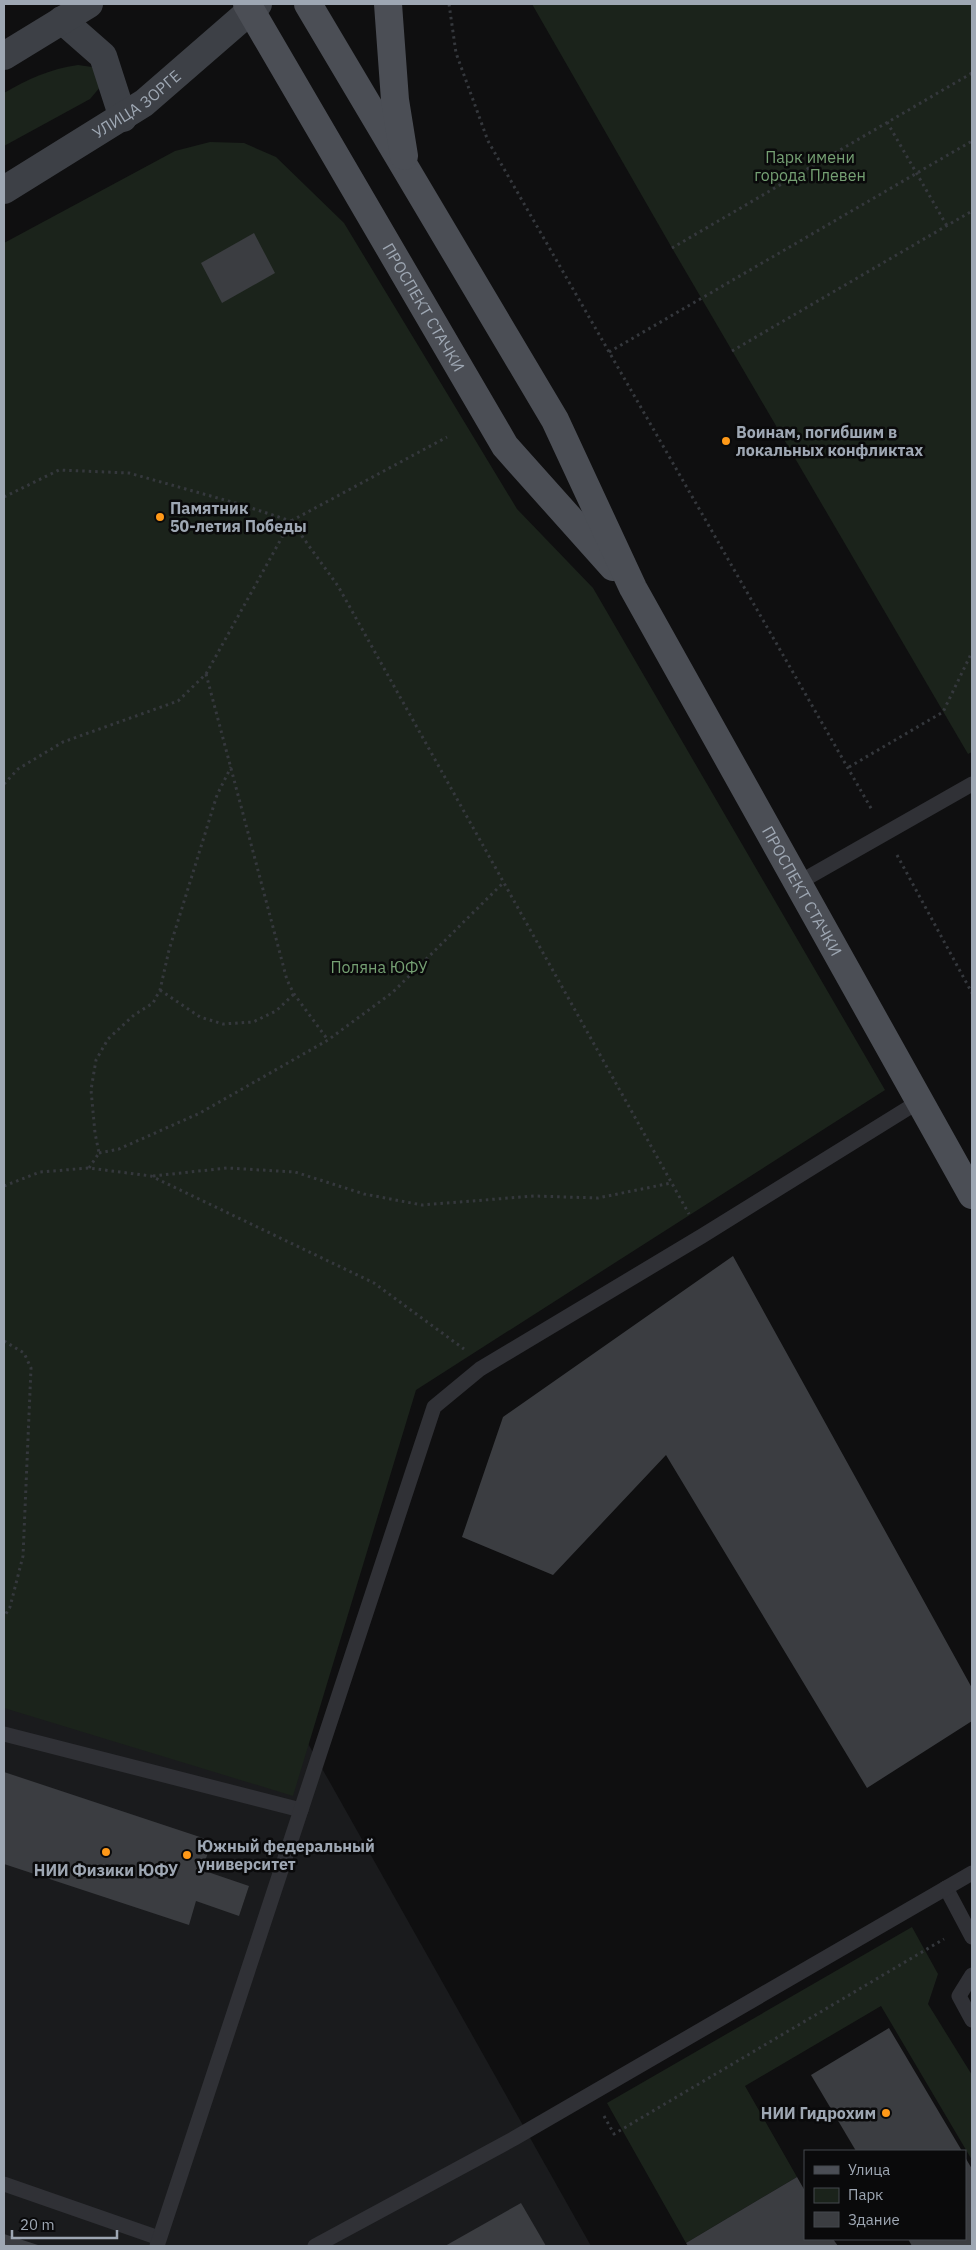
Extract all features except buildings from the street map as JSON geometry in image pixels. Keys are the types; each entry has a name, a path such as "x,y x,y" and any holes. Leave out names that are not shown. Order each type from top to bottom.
{"main road":[{"path":"4,56 89,4"},
{"name":"ПРОСПЕКТ СТАЧКИ","path":"308,4 555,420 632,588 798,883 918,1102 965,1165 972,1194"},
{"path":"388,4 395,100 407,172"},
{"name":"ПРОСПЕКТ СТАЧКИ","path":"252,6 505,446 632,588"},
{"name":"УЛИЦА ЗОРГЕ","path":"4,190 123,118 144,103 252,6"},
{"path":"62,20 103,56 123,118"}],"lane":[{"path":"798,883 972,784"},
{"path":"4,2184 158,2242 434,1407 480,1368 702,1236 918,1102"},
{"path":"4,1734 301,1810"},
{"path":"315,2246 513,2139 972,1873"},
{"path":"946,1888 969,1931"},
{"path":"972,1975 959,1996 972,2020"}],"path":[{"path":"449,4 456,53 488,141 849,767 972,993"},
{"path":"672,248 972,72"},
{"path":"887,122 947,226"},
{"path":"609,352 972,140"},
{"path":"732,351 972,211"},
{"path":"4,784 18,769 63,742 178,701 206,674 290,521 447,437"},
{"path":"4,497 59,470 129,473 239,504 290,521 338,586 702,1236"},
{"path":"849,767 943,712 972,652"},
{"path":"206,674 287,980 294,994 328,1040"},
{"path":"89,1168 99,1153 91,1090 96,1060 108,1038 134,1015 153,1003 160,990 169,950 214,804 231,767"},
{"path":"99,1153 119,1149 200,1113 328,1040 393,992 503,883"},
{"path":"160,990 200,1017 223,1024 252,1022 276,1011 294,994"},
{"path":"4,1186 40,1172 89,1168 151,1176 227,1168 295,1172 364,1194 422,1206 534,1196 598,1198 671,1183"},
{"path":"151,1176 374,1284 466,1350 480,1368"},
{"path":"4,1342 24,1354 31,1368 23,1556 10,1606 4,1617"},
{"path":"592,2094 614,2134 969,1931"}],"shaded area":[{"name":"Южный федеральный университет","path":"4,1317 150,1463 591,2246 4,2246"}],"green space":[{"name":"Парк имени города Плевен","path":"532,4 972,4 972,752 968,754 672,248"},
{"path":"78,65 92,67 101,86 90,99 4,146 4,93 40,75"},
{"name":"Поляна ЮФУ","path":"210,142 244,143 276,157 344,223 517,509 593,588 885,1090 416,1390 293,1796 4,1708 4,243 175,151"},
{"path":"912,1927 938,1974 928,2004 972,2075 972,2160 881,2006 745,2086 797,2177 686,2243 607,2103"}],"place":[{"name":"Воинам, погибшим в локальных конфликтах","path":"726,441"},
{"name":"Памятник 50-летия Победы","path":"160,517"},
{"name":"НИИ Физики ЮФУ","path":"106,1852"},
{"name":"Южный федеральный университет","path":"187,1855"},
{"name":"НИИ Гидрохим","path":"886,2113"}]}
